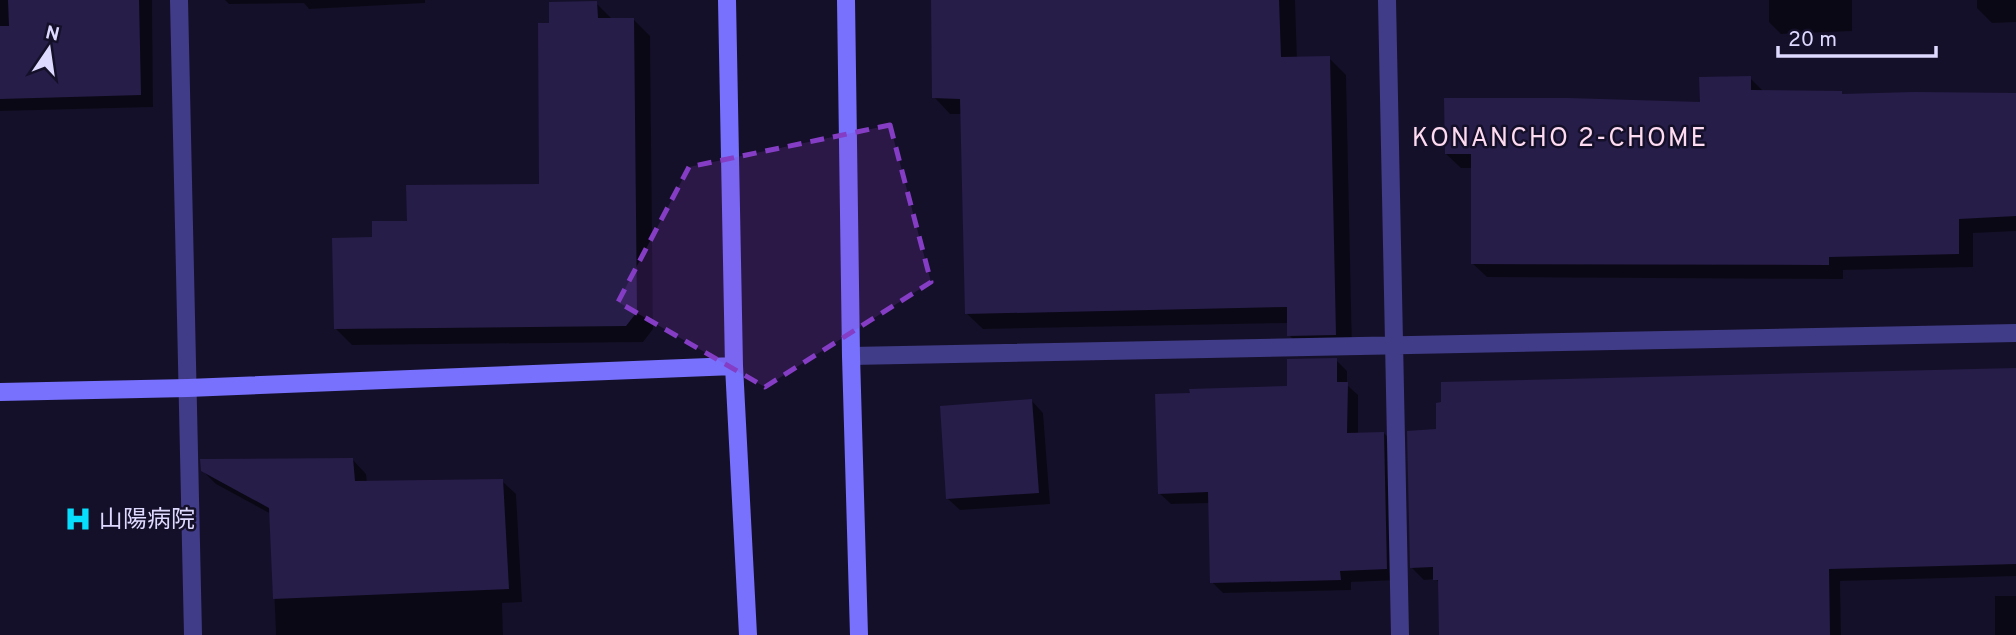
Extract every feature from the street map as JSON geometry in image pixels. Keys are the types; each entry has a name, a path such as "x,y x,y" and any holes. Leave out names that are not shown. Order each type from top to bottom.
{"street":[{"path":"179,0 193,635"},
{"path":"727,0 734,366 748,635"},
{"path":"846,0 851,356 859,635"},
{"path":"1387,0 1401,635"},
{"path":"851,356 2016,333"},
{"path":"0,392 188,388 734,366"}],"highlighted area":[{"path":"890,125 931,282 765,387 618,302 689,167"}],"building":[{"path":"8,0 139,0 141,95 0,99 0,26 9,26"},
{"path":"931,0 1279,0 1281,57 1330,56 1336,335 1287,336 1287,307 965,314 960,99 932,98"},
{"path":"597,1 598,18 634,18 637,312 626,326 334,329 332,238 372,237 372,221 407,221 406,185 539,184 538,23 549,23 549,2"},
{"path":"1751,76 1751,90 1842,91 1842,94 2016,93 2016,216 1959,219 1959,254 1829,257 1829,265 1471,264 1471,154 1445,154 1444,98 1700,102 1699,77"},
{"path":"1337,358 1337,382 1348,382 1347,433 1384,432 1387,569 1340,571 1341,580 1210,583 1208,492 1158,494 1155,394 1190,393 1189,389 1287,386 1287,359"},
{"path":"2016,368 2016,564 1829,569 1830,635 1439,635 1438,580 1433,580 1433,567 1410,568 1407,431 1436,429 1436,403 1441,402 1441,382"},
{"path":"1032,399 1039,493 946,499 940,406"},
{"path":"353,458 355,481 503,479 509,589 273,599 269,508 201,471 200,459"}],"place":[{"name":"山陽病院","path":"78,519"}],"district":[{"name":"KONANCHO 2-CHOME","path":"1560,137"}]}
